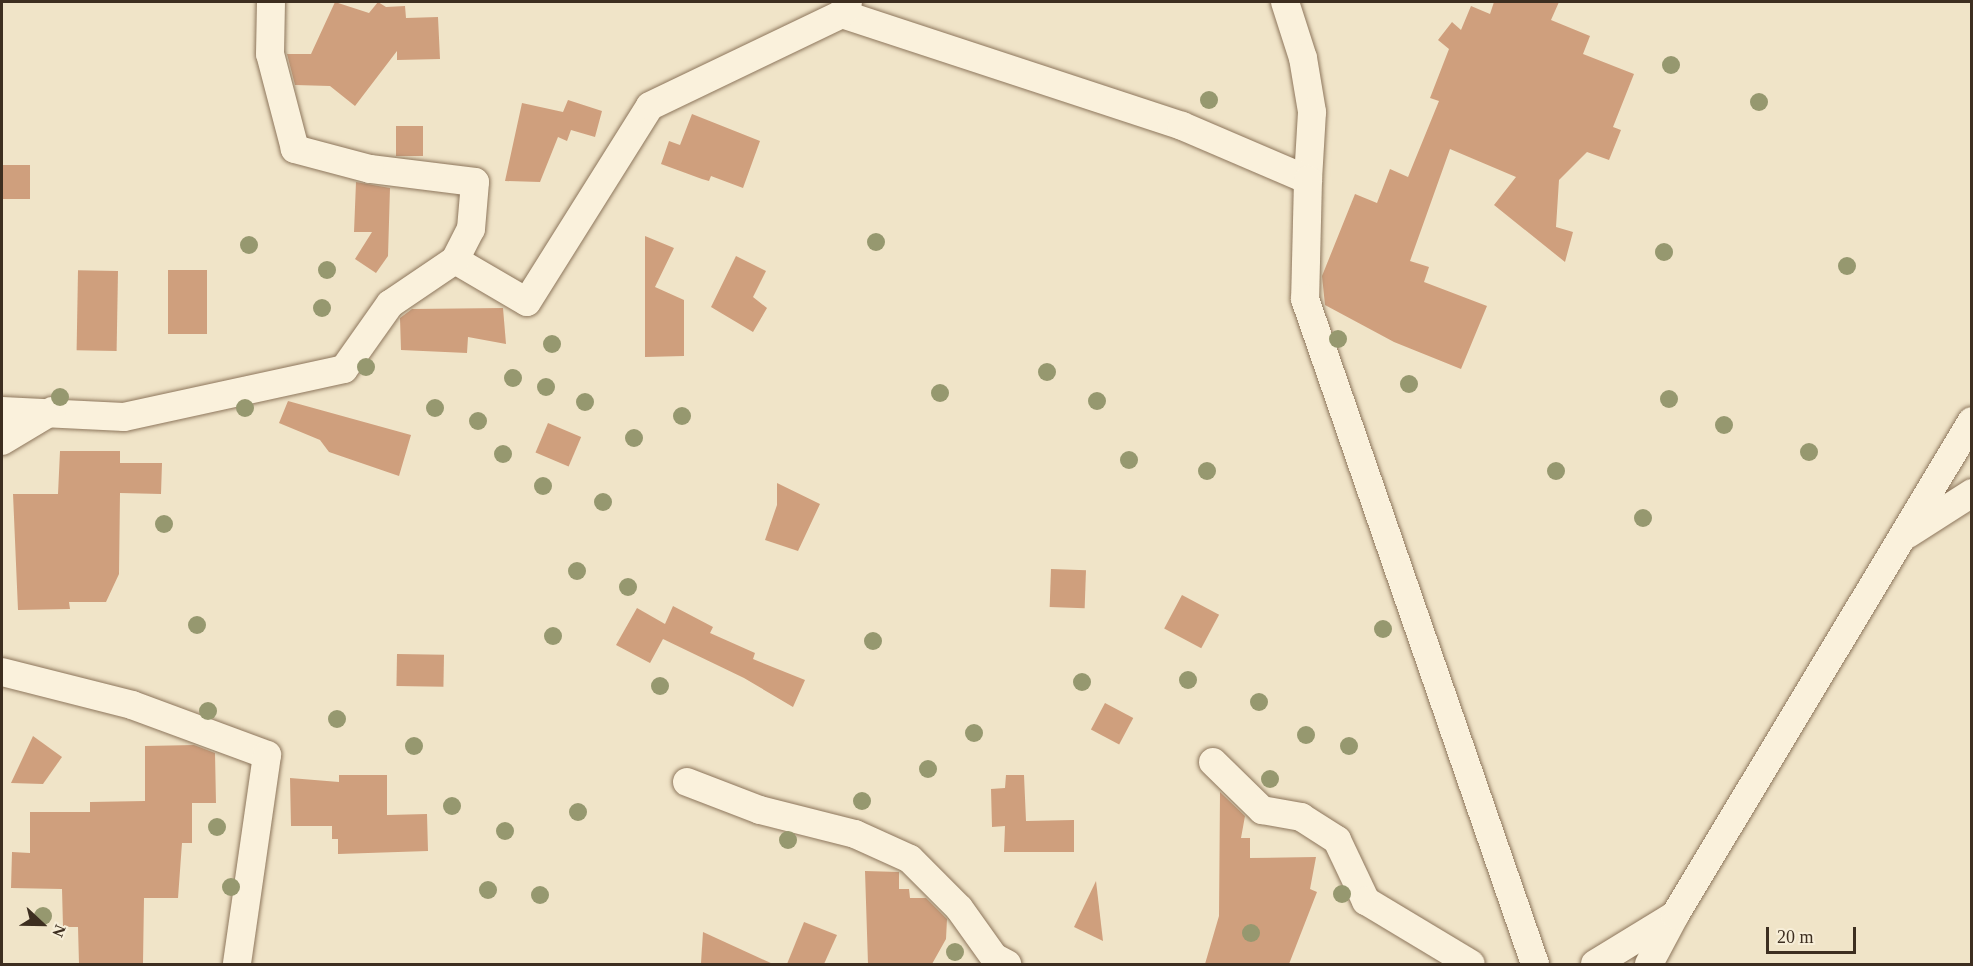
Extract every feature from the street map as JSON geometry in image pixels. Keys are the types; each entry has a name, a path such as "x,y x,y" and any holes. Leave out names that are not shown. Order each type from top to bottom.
{"street":[{"path":"2,411 52,411 124,417 344,369 390,304 455,260 471,229 475,182 370,169 295,149 270,54 271,2"},
{"path":"1285,2 1303,58 1312,112 1305,299 1535,964"},
{"path":"455,260 527,302 650,106 845,8 1182,126 1308,180"},
{"path":"2,441 52,411"},
{"path":"1649,964 1675,915 1971,421"},
{"path":"1902,538 1971,494"},
{"path":"2,672 132,705 267,755 237,964"},
{"path":"1213,762 1262,810 1301,817 1337,840 1366,901 1471,964"},
{"path":"687,782 760,810 855,834 910,859 960,909 994,957 1007,964"},
{"path":"1595,964 1675,915"}],"building":[{"path":"335,2 369,13 378,2 386,7 405,6 406,18 438,17 440,59 397,60 397,51 355,106 330,86 295,85 287,54 311,54"},
{"path":"1494,2 1559,2 1551,20 1590,36 1583,54 1634,74 1613,127 1621,130 1609,160 1587,152 1559,180 1556,227 1573,232 1565,262 1494,205 1516,177 1450,149 1410,261 1429,267 1424,282 1487,306 1461,369 1394,342 1325,305 1322,276 1355,194 1377,203 1390,169 1408,177 1439,101 1430,98 1449,49 1438,40 1452,22 1461,30 1471,6 1490,14"},
{"path":"568,100 602,111 595,137 571,130 567,141 558,137 540,182 505,181 522,103 563,112"},
{"path":"692,114 760,141 743,188 711,176 709,181 702,179 661,164 669,141 680,145"},
{"path":"396,126 423,126 423,156 396,156"},
{"path":"2,165 30,165 30,199 2,199"},
{"path":"356,182 390,188 388,256 376,273 355,259 372,232 354,232"},
{"path":"645,236 674,248 655,287 684,300 684,356 645,357"},
{"path":"736,256 766,271 753,297 767,308 753,332 711,307"},
{"path":"78,270 118,271 117,351 77,350"},
{"path":"168,270 207,270 207,334 168,334"},
{"path":"503,308 506,344 468,337 467,353 401,350 400,318 412,309"},
{"path":"288,401 411,435 399,476 329,452 320,440 279,423"},
{"path":"548,423 581,437 569,467 535,452"},
{"path":"60,451 120,451 120,463 162,463 161,494 120,493 119,574 106,602 69,602 70,609 18,610 13,494 58,494"},
{"path":"777,483 820,504 798,551 765,540 777,505"},
{"path":"1051,569 1086,570 1085,608 1050,607"},
{"path":"1182,595 1219,615 1201,648 1164,629"},
{"path":"673,606 713,627 710,633 755,653 753,659 805,680 793,707 744,678 663,639 650,663 616,645 637,608 665,624"},
{"path":"397,654 444,655 443,687 396,686"},
{"path":"1105,703 1133,718 1119,745 1091,729"},
{"path":"33,736 62,757 43,784 11,783"},
{"path":"194,745 215,753 216,803 192,803 192,843 182,843 178,898 144,898 143,963 79,964 78,927 63,927 62,889 11,888 12,852 30,853 30,812 90,812 90,802 145,801 145,746"},
{"path":"339,775 387,775 387,815 427,814 428,851 338,854 338,839 332,839 332,826 291,826 290,778 339,782"},
{"path":"1006,775 1024,775 1026,821 1074,820 1074,852 1004,852 1005,826 992,827 991,789 1005,788"},
{"path":"1220,792 1245,816 1241,838 1250,838 1250,858 1316,857 1310,889 1317,892 1289,964 1205,964 1219,916"},
{"path":"865,871 899,872 899,889 909,889 910,898 926,898 947,919 946,939 932,964 868,964"},
{"path":"1096,881 1103,941 1074,927"},
{"path":"804,922 837,935 824,964 787,964"},
{"path":"703,932 773,964 701,963"}]}
